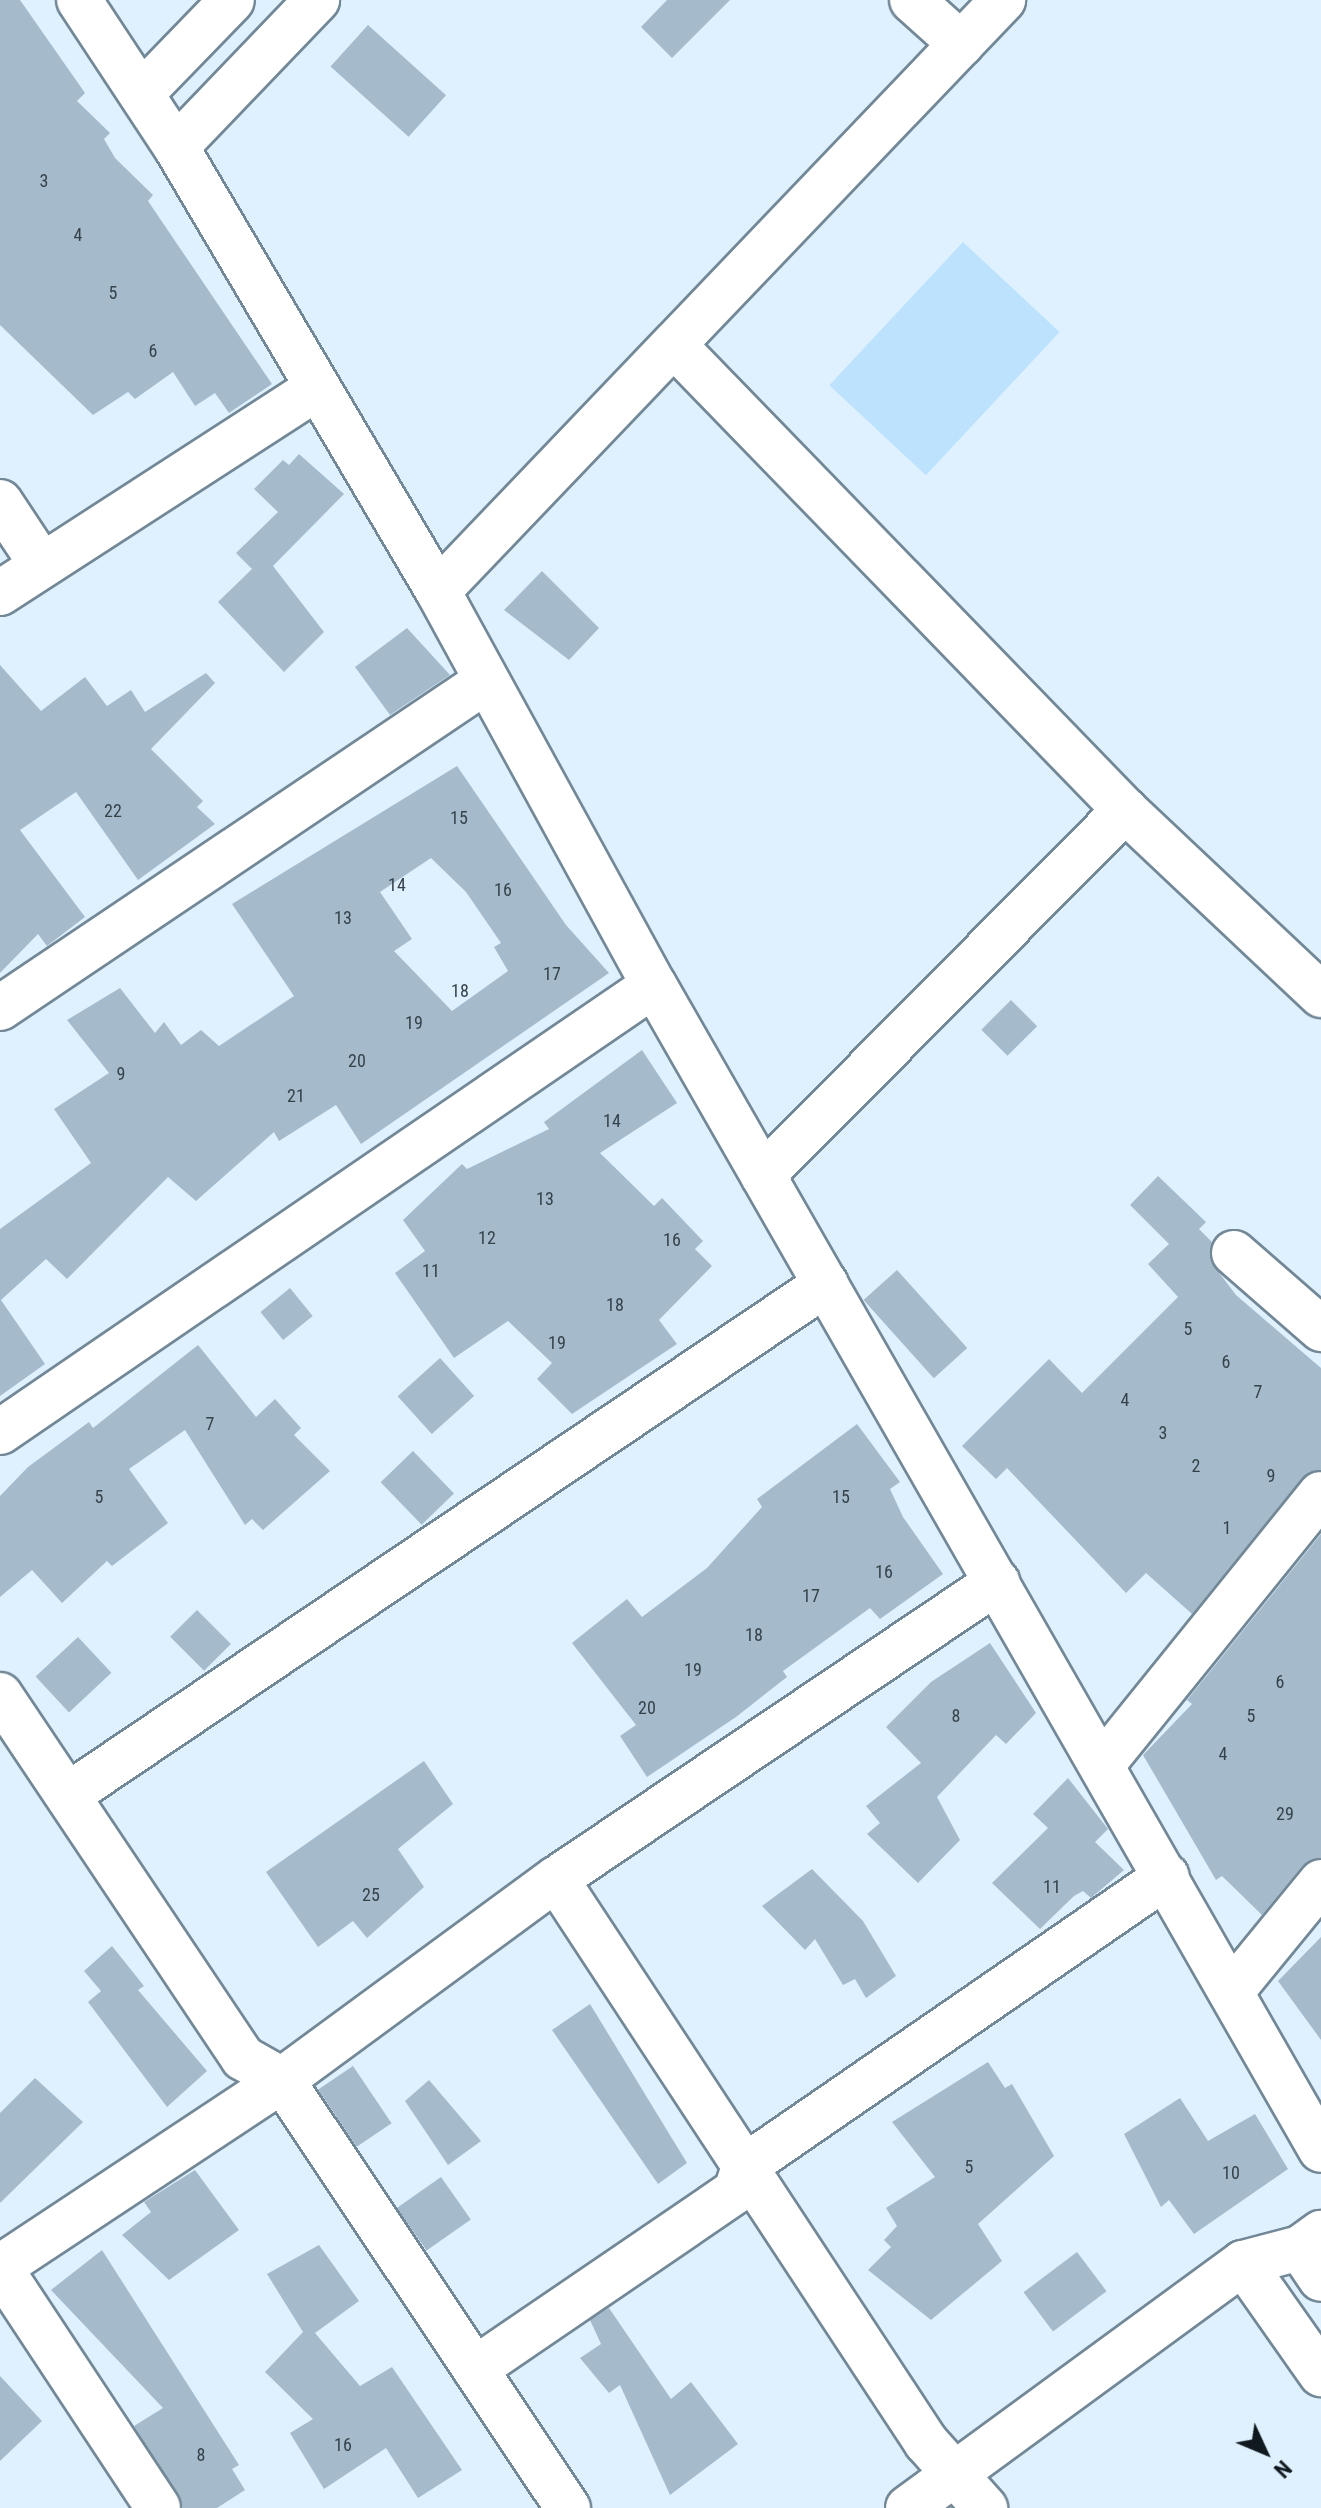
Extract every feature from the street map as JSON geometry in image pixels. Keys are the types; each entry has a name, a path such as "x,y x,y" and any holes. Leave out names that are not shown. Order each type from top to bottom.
{"street":[{"path":"79,0 176,147 438,591 654,985 1167,1876 1321,2150"},
{"path":"142,93 232,0"},
{"path":"176,147 317,0"},
{"path":"912,0 961,44"},
{"path":"438,591 1003,0"},
{"path":"675,346 1125,810 1321,995"},
{"path":"0,593 317,388"},
{"path":"0,502 41,564"},
{"path":"0,1008 486,681"},
{"path":"763,1175 1125,810"},
{"path":"0,1432 654,985"},
{"path":"1234,1253 1321,1329"},
{"path":"68,1795 826,1284"},
{"path":"1102,1765 1321,1494"},
{"path":"158,2508 0,2267 282,2080 556,1879 997,1582"},
{"path":"0,1695 243,2058 282,2080 568,2508"},
{"path":"475,2369 736,2191 744,2167 1167,1876"},
{"path":"556,1879 744,2167 950,2471 985,2508"},
{"path":"1231,1992 1321,1882"},
{"path":"908,2508 950,2471 1243,2263 1314,2253"},
{"path":"1243,2263 1321,2374"}],"shaded area":[{"path":"963,242 1060,332 926,475 829,385"}],"building":[{"path":"0,0 20,0 85,93 77,101 110,133 104,139 115,158 153,195 148,201 272,384 229,413 215,393 195,406 173,372 135,399 128,392 93,415 0,325"},
{"path":"667,0 730,0 672,58 641,27"},
{"path":"368,25 446,95 409,137 331,67"},
{"path":"299,454 344,494 273,566 324,632 284,672 218,602 252,569 236,553 278,512 254,489 283,460 289,465"},
{"path":"542,571 599,628 569,660 504,610"},
{"path":"407,628 450,675 390,715 355,667"},
{"path":"0,665 41,711 85,677 107,706 131,690 145,712 206,673 215,683 151,749 203,801 197,807 215,824 138,880 76,792 20,830 85,917 47,946 38,934 0,973"},
{"path":"457,766 566,925 609,973 361,1144 336,1105 279,1141 274,1132 196,1201 168,1177 67,1279 46,1259 1,1300 45,1364 0,1396 0,1229 91,1163 54,1109 109,1073 67,1020 120,988 155,1033 164,1022 181,1045 201,1030 219,1046 294,996 232,904","holes":["431,858 466,892 501,943 494,947 508,971 452,1011 394,951 412,939 380,892"]},
{"path":"1011,1000 1037,1026 1007,1056 981,1030"},
{"path":"642,1050 677,1103 600,1153 654,1206 662,1198 703,1241 695,1249 712,1266 659,1320 677,1344 572,1414 537,1379 552,1363 508,1321 454,1358 395,1273 425,1251 403,1220 462,1164 467,1169 549,1129 544,1122"},
{"path":"1158,1176 1206,1222 1199,1229 1212,1242 1211,1262 1236,1295 1321,1368 1321,1470 1302,1478 1192,1614 1146,1573 1126,1593 1007,1468 996,1479 962,1446 1049,1359 1082,1393 1178,1297 1148,1264 1169,1244 1130,1205"},
{"path":"897,1270 967,1348 934,1378 864,1300"},
{"path":"290,1288 313,1316 283,1340 260,1312"},
{"path":"198,1345 256,1417 275,1399 301,1428 294,1435 330,1471 263,1530 252,1519 245,1525 185,1430 129,1469 168,1523 112,1566 107,1561 62,1603 32,1570 0,1597 0,1496 28,1467 89,1422 93,1428"},
{"path":"440,1358 474,1396 432,1434 398,1396"},
{"path":"857,1424 900,1482 890,1489 903,1517 943,1574 880,1619 870,1608 783,1671 787,1677 736,1717 647,1777 620,1736 636,1725 572,1643 627,1599 642,1617 707,1568 762,1507 757,1499"},
{"path":"413,1451 454,1493 422,1525 381,1482"},
{"path":"1321,1534 1321,1858 1302,1866 1262,1915 1222,1876 1216,1880 1143,1755 1192,1704 1187,1700"},
{"path":"197,1610 231,1644 204,1671 170,1637"},
{"path":"78,1637 111,1673 69,1712 36,1677"},
{"path":"990,1643 1036,1713 1006,1744 996,1735 937,1797 960,1840 918,1883 867,1834 880,1823 866,1806 921,1763 886,1727 931,1682"},
{"path":"424,1761 453,1804 398,1849 424,1887 367,1938 353,1921 318,1947 266,1872"},
{"path":"1068,1778 1108,1829 1095,1842 1124,1870 1091,1898 1083,1891 1074,1896 1040,1929 992,1883 1048,1828 1033,1814"},
{"path":"812,1869 863,1921 896,1976 866,1998 855,1979 843,1985 815,1939 805,1950 762,1906"},
{"path":"1321,1937 1321,2040 1278,1981"},
{"path":"112,1946 144,1986 138,1990 207,2071 167,2107 88,2002 101,1991 84,1971"},
{"path":"590,2004 687,2163 658,2184 552,2030"},
{"path":"988,2062 1005,2088 1012,2084 1054,2156 978,2224 1002,2261 931,2320 868,2270 891,2247 884,2240 897,2226 886,2208 935,2177 892,2122"},
{"path":"353,2066 392,2123 357,2147 318,2089"},
{"path":"35,2078 83,2122 0,2203 0,2113"},
{"path":"429,2080 481,2141 448,2165 405,2101"},
{"path":"1180,2098 1208,2141 1255,2114 1288,2169 1194,2234 1169,2200 1161,2207 1124,2134"},
{"path":"195,2170 239,2230 169,2280 122,2235 151,2212 144,2202"},
{"path":"441,2177 471,2220 427,2251 397,2208"},
{"path":"319,2245 359,2301 315,2333 360,2386 392,2367 462,2470 418,2498 386,2448 324,2489 290,2433 313,2419 265,2372 303,2332 267,2274"},
{"path":"102,2250 239,2465 232,2469 245,2490 217,2508 183,2508 134,2426 163,2408 51,2290"},
{"path":"1077,2252 1106,2291 1053,2331 1023,2292"},
{"path":"609,2308 671,2399 691,2382 738,2444 670,2495 620,2385 609,2393 580,2358 601,2344 590,2320"},
{"path":"0,2376 42,2421 0,2461"}]}
